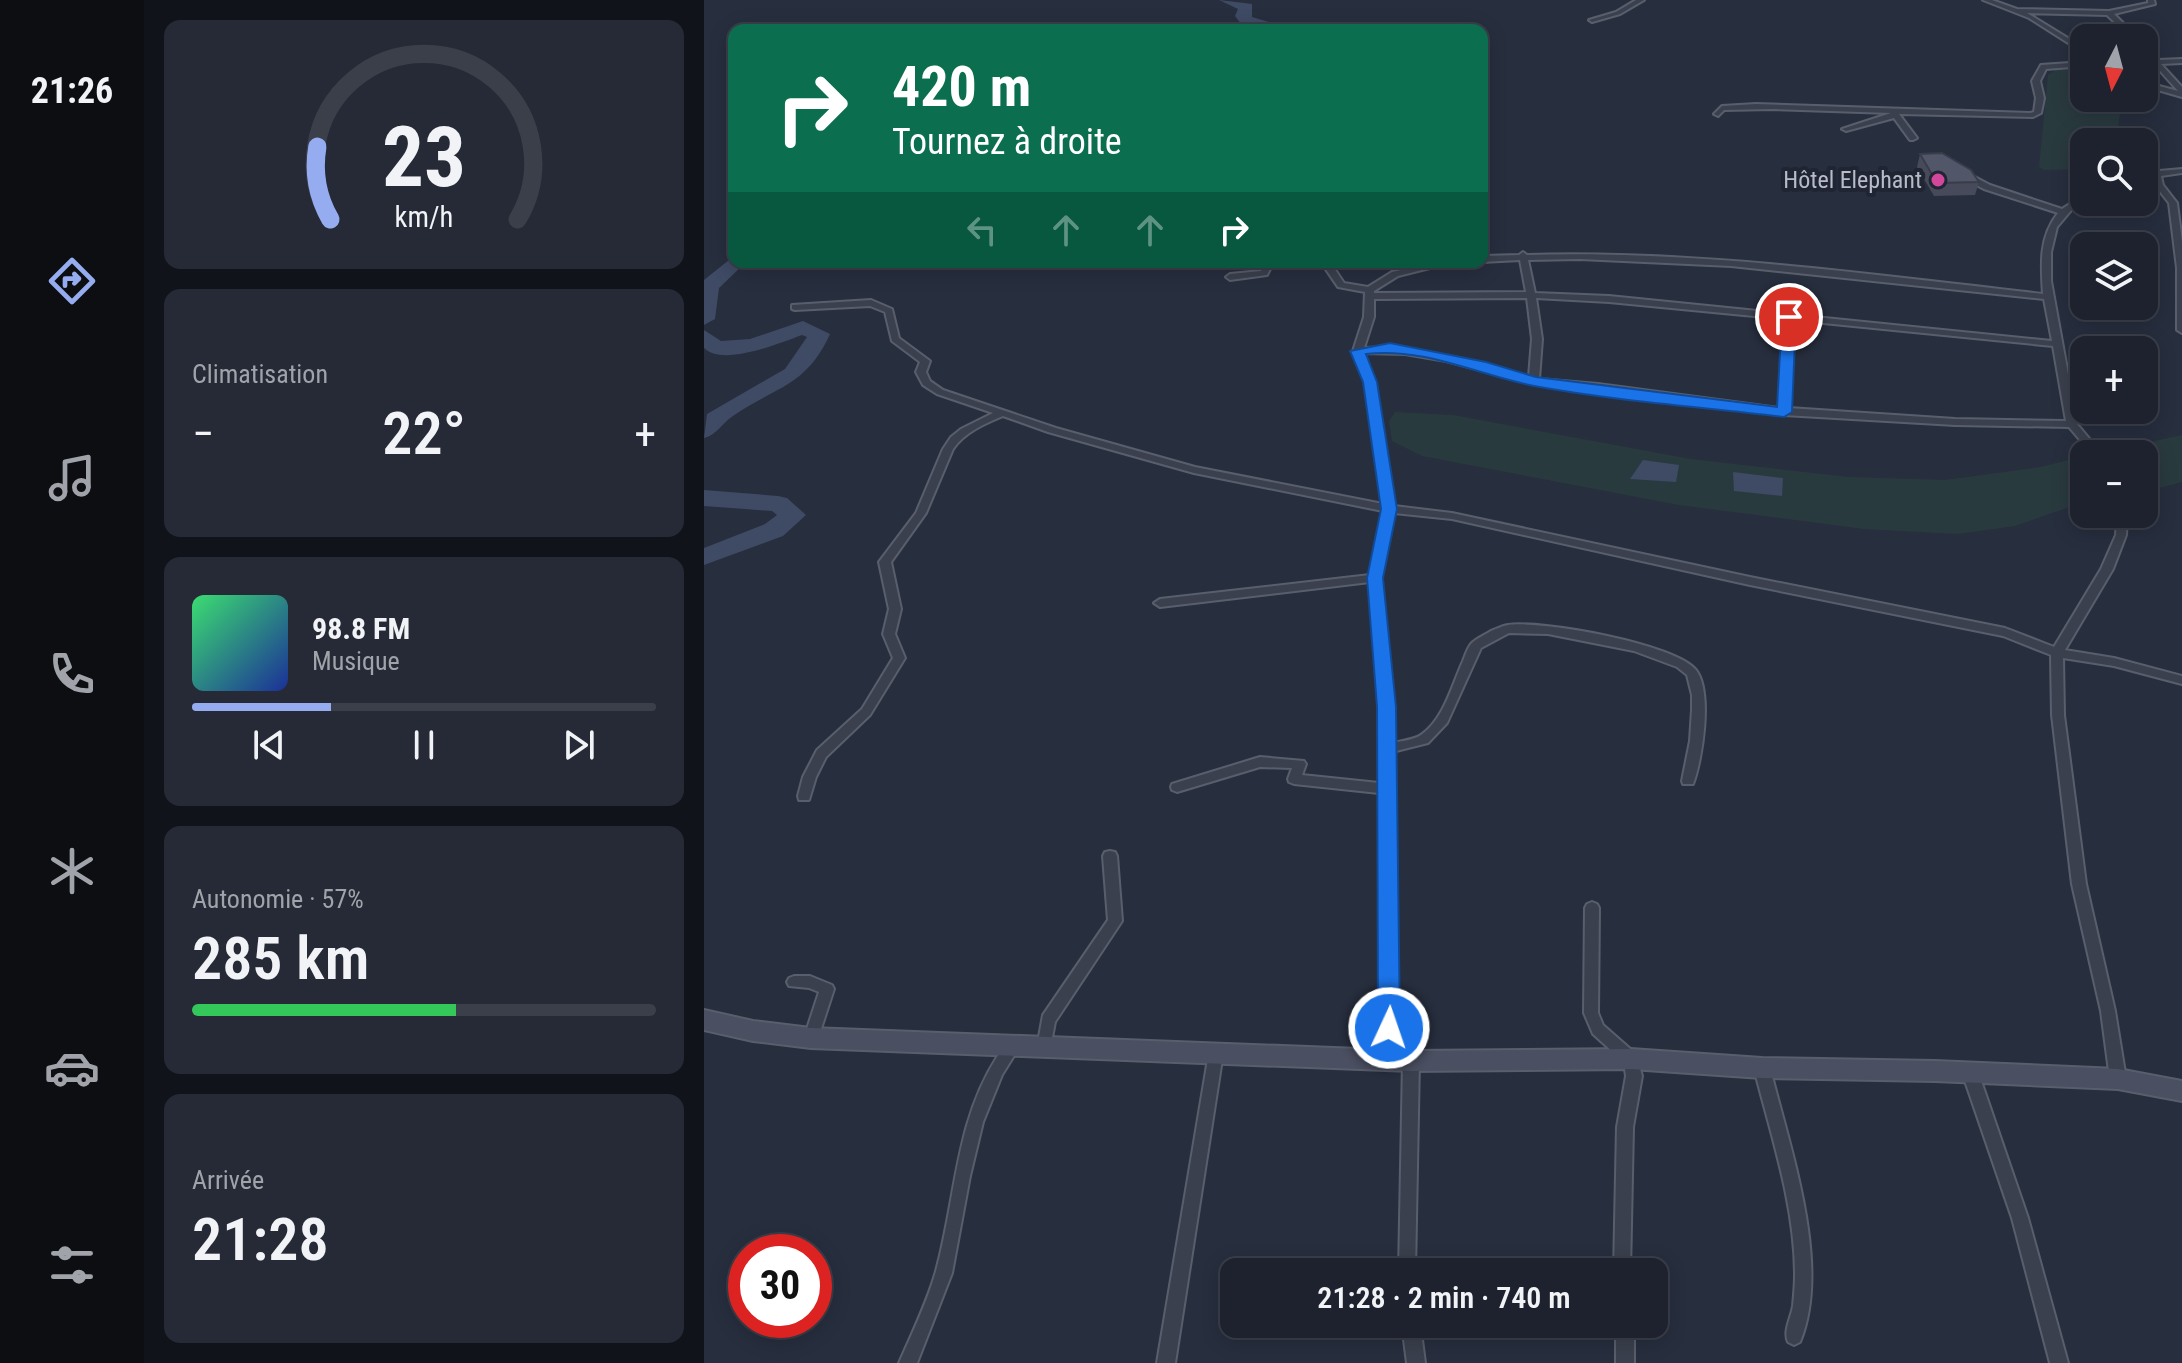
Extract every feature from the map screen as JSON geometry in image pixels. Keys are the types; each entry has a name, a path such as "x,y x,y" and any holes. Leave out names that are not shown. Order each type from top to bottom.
{"main road":[{"path":"704,1020 753,1031 811,1038 1411,1061 1631,1059 1762,1068 1970,1072 2118,1079 2182,1091"}],"street":[{"path":"1592,20 1618,13 1641,0"},
{"path":"1986,0 2018,11 2070,43"},
{"path":"2018,11 2109,13 2152,4 2151,0"},
{"path":"2109,13 2120,24"},
{"path":"2158,62 2182,61"},
{"path":"2158,64 2182,94"},
{"path":"1718,114 1722,108 1762,105 1895,113 1977,110 2030,115 2037,113 2040,98 2036,81 2044,67 2070,65"},
{"path":"2158,88 2182,94"},
{"path":"1846,129 1895,113"},
{"path":"1895,113 1913,138"},
{"path":"2158,172 2182,171"},
{"path":"1960,172 1987,187 2060,211"},
{"path":"2158,181 2173,203 2181,268 2182,330"},
{"path":"2070,205 2060,211 2049,237 2045,261 2048,297 2070,413"},
{"path":"1488,258 1523,255 1746,264 2048,297"},
{"path":"1523,255 1537,339 1534,381"},
{"path":"1230,277 1264,273 1266,268"},
{"path":"1329,268 1341,285 1370,293 1609,299 2058,344"},
{"path":"1370,293 1395,274 1422,268"},
{"path":"1370,293 1369,317 1358,351 1370,382 1389,509 1375,578 1386,707 1385,789 1391,997 1387,1059"},
{"path":"795,307 871,303 889,311 895,339 925,361 921,372 926,383 940,392 1000,414 1194,470 1389,509 1468,519 1764,584 2005,632 2057,653 2114,662 2182,680"},
{"path":"1784,412 1789,317"},
{"path":"1358,351 1390,347 1486,366 1534,381 1784,412 1948,425 2072,424 2085,440"},
{"path":"804,796 810,769 820,753 867,711 899,658 889,634 895,609 885,562 912,529 926,503 944,451 965,428 1000,414"},
{"path":"2118,1079 2108,1011 2079,884 2058,715 2057,653 2107,569 2121,528"},
{"path":"1160,603 1375,578"},
{"path":"1386,749 1424,740 1443,720 1476,645 1509,629 1558,632 1609,639 1688,668 1699,687 1688,781"},
{"path":"1177,787 1242,770 1260,762 1300,764 1294,779 1385,789"},
{"path":"1044,1048 1048,1020 1115,921 1110,856"},
{"path":"1592,908 1591,1013 1598,1029 1631,1059 1634,1076 1625,1127 1622,1258"},
{"path":"794,982 827,989 811,1038"},
{"path":"908,1363 946,1263 959,1179 991,1075 1013,1046"},
{"path":"1166,1363 1216,1053"},
{"path":"1407,1258 1411,1061"},
{"path":"1762,1068 1796,1207 1802,1315 1794,1336"},
{"path":"1970,1072 2020,1218 2059,1363"},
{"path":"1413,1338 1416,1363"},
{"path":"1625,1338 1625,1363"}],"shaded area":[{"path":"2070,68 2070,112 2120,112 2118,128 2070,128 2070,169 2044,170 2039,167 2048,75 2057,69"},
{"path":"1395,412 1453,415 1691,459 1849,477 1945,480 2041,467 2070,460 2070,507 2015,526 1957,534 1864,529 1679,505 1422,456 1392,441 1389,421"},
{"path":"2182,435 2182,482 2158,488 2158,440"}],"water":[{"path":"1643,460 1679,465 1676,482 1630,479"},
{"path":"1733,472 1783,478 1782,496 1734,491"}],"building":[{"path":"1942,153 1971,170 1979,182 1937,183 1920,154"}],"waterway":[{"path":"1227,0 1247,7 1243,16 1247,21 1261,24"},
{"path":"704,319 709,286 729,268"},
{"path":"704,336 716,348 753,345 803,327 819,334 812,351 793,373 725,411 704,431"},
{"path":"704,498 778,504 794,515 774,530 704,557"}],"place":[{"name":"Hôtel Elephant","path":"1938,180"}],"route":[{"path":"1389,1028 1386,707 1375,578 1389,509 1370,382 1358,351 1390,347 1486,366 1534,381 1784,412 1789,317"}]}
